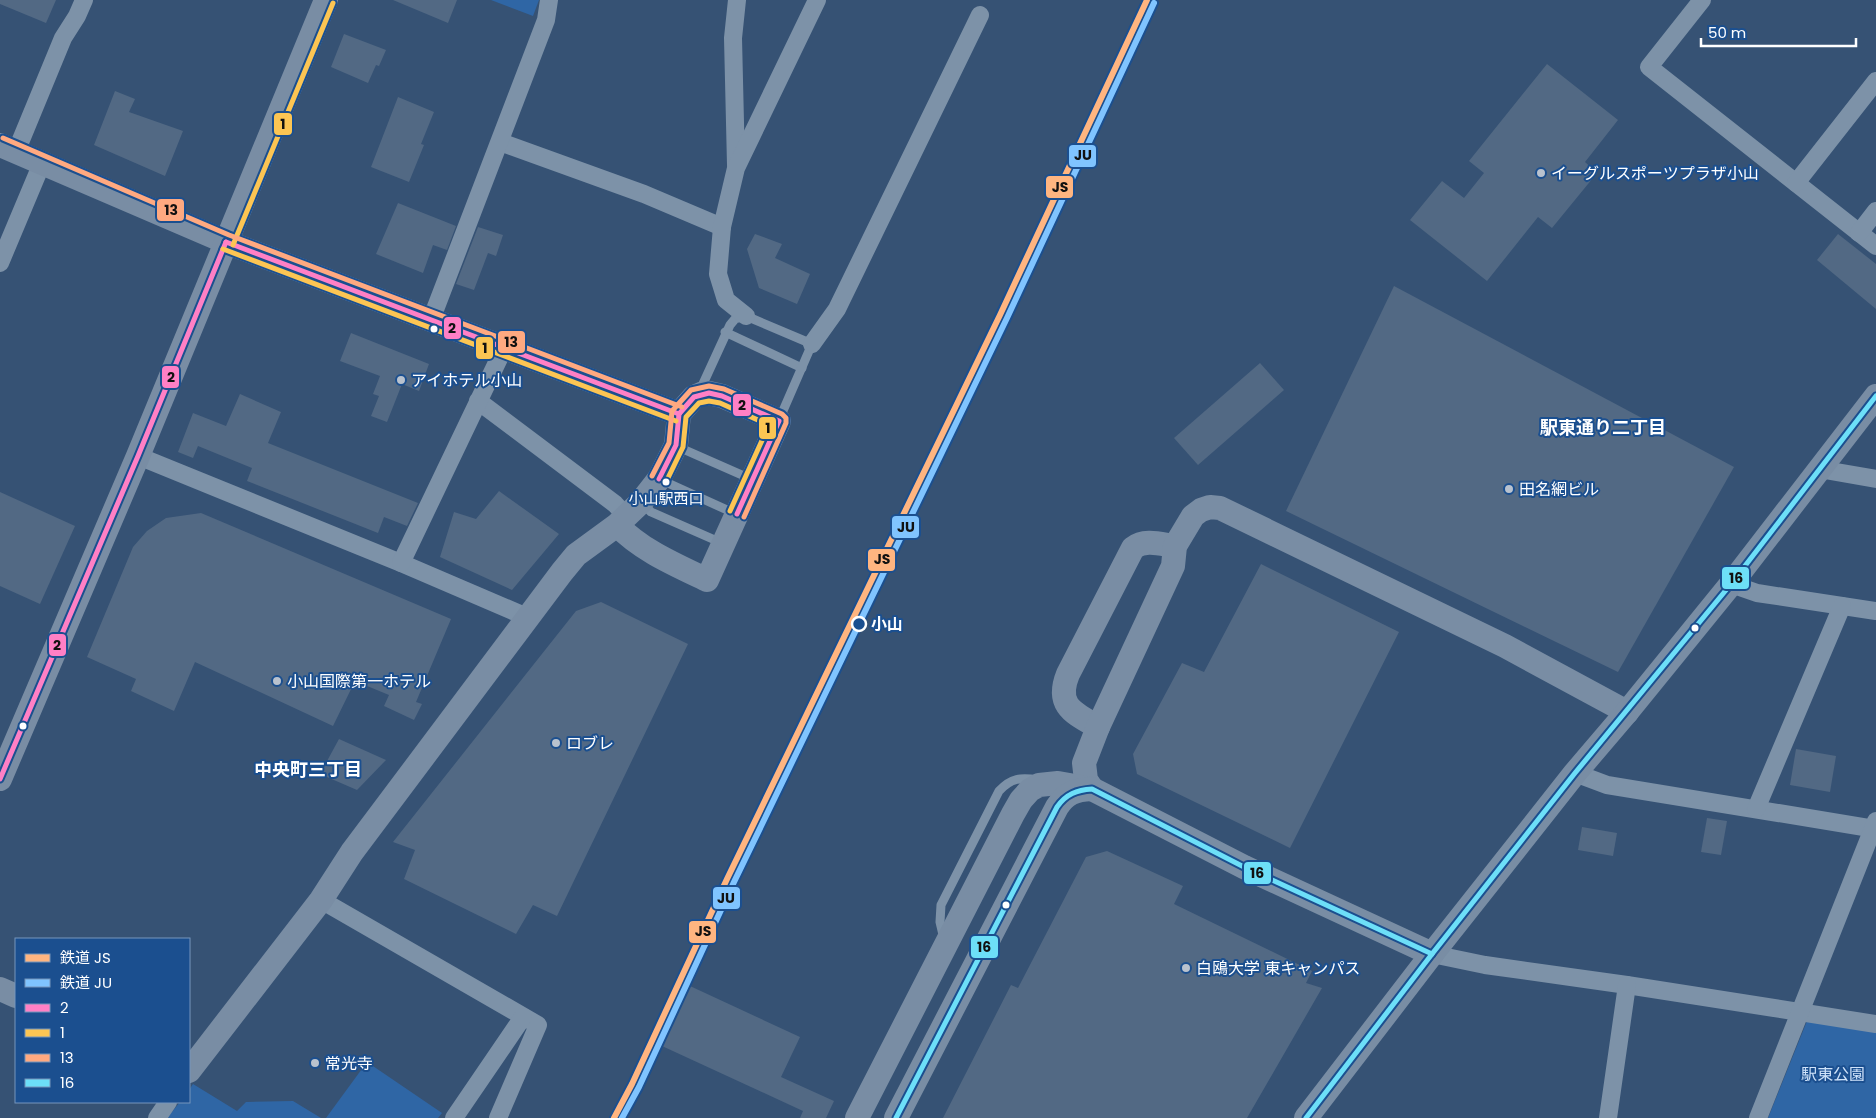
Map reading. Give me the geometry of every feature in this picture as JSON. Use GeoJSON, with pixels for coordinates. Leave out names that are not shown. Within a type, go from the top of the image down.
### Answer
{"type":"FeatureCollection","features":[{"type":"Feature","properties":{"kind":"street"},"geometry":{"type":"LineString","coordinates":[[84,0],[8,148],[226,242],[679,414]]}},
{"type":"Feature","properties":{"kind":"street"},"geometry":{"type":"LineString","coordinates":[[0,778],[138,456],[326,0]]}},
{"type":"Feature","properties":{"kind":"street"},"geometry":{"type":"LineString","coordinates":[[431,320],[546,20],[549,0]]}},
{"type":"Feature","properties":{"kind":"street"},"geometry":{"type":"LineString","coordinates":[[736,168],[733,38],[737,0]]}},
{"type":"Feature","properties":{"kind":"street"},"geometry":{"type":"LineString","coordinates":[[746,316],[726,300],[718,274],[722,227],[736,168],[817,0]]}},
{"type":"Feature","properties":{"kind":"street"},"geometry":{"type":"LineString","coordinates":[[1702,0],[1649,67],[1876,246]]}},
{"type":"Feature","properties":{"kind":"street"},"geometry":{"type":"LineString","coordinates":[[812,344],[837,310],[980,15]]}},
{"type":"Feature","properties":{"kind":"street"},"geometry":{"type":"LineString","coordinates":[[1796,183],[1876,81]]}},
{"type":"Feature","properties":{"kind":"street"},"geometry":{"type":"LineString","coordinates":[[500,142],[644,194],[722,227]]}},
{"type":"Feature","properties":{"kind":"street"},"geometry":{"type":"LineString","coordinates":[[0,263],[42,163]]}},
{"type":"Feature","properties":{"kind":"street"},"geometry":{"type":"LineString","coordinates":[[1859,233],[1876,212]]}},
{"type":"Feature","properties":{"kind":"street"},"geometry":{"type":"LineString","coordinates":[[401,563],[504,348]]}},
{"type":"Feature","properties":{"kind":"street"},"geometry":{"type":"LineString","coordinates":[[190,1070],[321,900],[352,852],[527,617],[576,555],[628,515],[659,479],[676,445],[679,414],[694,397],[709,393],[722,396],[778,421],[754,480],[708,580],[660,558],[629,538],[628,515],[478,401]]}},
{"type":"Feature","properties":{"kind":"street"},"geometry":{"type":"LineString","coordinates":[[1306,1118],[1432,954],[1575,773],[1628,712],[1731,584],[1876,396]]}},
{"type":"Feature","properties":{"kind":"street"},"geometry":{"type":"LineString","coordinates":[[138,456],[401,563],[527,617]]}},
{"type":"Feature","properties":{"kind":"street"},"geometry":{"type":"LineString","coordinates":[[1819,469],[1876,480]]}},
{"type":"Feature","properties":{"kind":"street"},"geometry":{"type":"LineString","coordinates":[[1092,789],[1086,780],[1084,763],[1098,727],[1174,566],[1174,546],[1193,516],[1201,510],[1210,507],[1220,508],[1505,646],[1628,712]]}},
{"type":"Feature","properties":{"kind":"street"},"geometry":{"type":"LineString","coordinates":[[1098,727],[1074,713],[1066,704],[1063,693],[1068,674],[1133,548],[1138,544],[1147,542],[1174,546]]}},
{"type":"Feature","properties":{"kind":"street"},"geometry":{"type":"LineString","coordinates":[[1731,584],[1757,593],[1876,610]]}},
{"type":"Feature","properties":{"kind":"street"},"geometry":{"type":"LineString","coordinates":[[1756,809],[1842,606]]}},
{"type":"Feature","properties":{"kind":"street"},"geometry":{"type":"LineString","coordinates":[[1575,773],[1607,785],[1875,826],[1758,1118]]}},
{"type":"Feature","properties":{"kind":"street"},"geometry":{"type":"LineString","coordinates":[[856,1118],[1021,800],[1030,790],[1039,785],[1058,783],[1092,789],[1244,867],[1432,954],[1485,966],[1627,985],[1876,1024]]}},
{"type":"Feature","properties":{"kind":"street"},"geometry":{"type":"LineString","coordinates":[[896,1118],[1057,807],[1063,798],[1071,792],[1092,789]]}},
{"type":"Feature","properties":{"kind":"street"},"geometry":{"type":"LineString","coordinates":[[321,900],[538,1025],[498,1118]]}},
{"type":"Feature","properties":{"kind":"street"},"geometry":{"type":"LineString","coordinates":[[1608,1118],[1627,985]]}},
{"type":"Feature","properties":{"kind":"street"},"geometry":{"type":"LineString","coordinates":[[0,989],[15,996]]}},
{"type":"Feature","properties":{"kind":"street"},"geometry":{"type":"LineString","coordinates":[[454,1118],[523,1017]]}},
{"type":"Feature","properties":{"kind":"street"},"geometry":{"type":"LineString","coordinates":[[157,1118],[167,1103]]}},
{"type":"Feature","properties":{"kind":"lane"},"geometry":{"type":"LineString","coordinates":[[679,414],[702,386],[725,332],[735,319],[746,316],[812,344],[778,421]]}},
{"type":"Feature","properties":{"kind":"lane"},"geometry":{"type":"LineString","coordinates":[[725,332],[802,368]]}},
{"type":"Feature","properties":{"kind":"lane"},"geometry":{"type":"LineString","coordinates":[[676,445],[754,480]]}},
{"type":"Feature","properties":{"kind":"lane"},"geometry":{"type":"LineString","coordinates":[[659,479],[738,514]]}},
{"type":"Feature","properties":{"kind":"lane"},"geometry":{"type":"LineString","coordinates":[[628,515],[651,512],[724,544]]}},
{"type":"Feature","properties":{"kind":"green space"},"geometry":{"type":"Polygon","coordinates":[[[491,0],[539,0],[533,16],[491,0]]]}},
{"type":"Feature","properties":{"kind":"green space","name":"駅東公園"},"geometry":{"type":"Polygon","coordinates":[[[1807,1021],[1876,1031],[1876,1118],[1768,1118],[1807,1021]]]}},
{"type":"Feature","properties":{"kind":"green space"},"geometry":{"type":"Polygon","coordinates":[[[367,1062],[442,1113],[438,1118],[326,1118],[367,1062]]]}},
{"type":"Feature","properties":{"kind":"green space"},"geometry":{"type":"Polygon","coordinates":[[[193,1084],[237,1111],[246,1102],[293,1101],[321,1118],[167,1118],[179,1103],[190,1103],[190,1088],[193,1084]]]}},
{"type":"Feature","properties":{"kind":"building"},"geometry":{"type":"Polygon","coordinates":[[[0,0],[56,0],[46,23],[0,4],[0,0]]]}},
{"type":"Feature","properties":{"kind":"building"},"geometry":{"type":"Polygon","coordinates":[[[393,0],[457,0],[448,23],[393,0]]]}},
{"type":"Feature","properties":{"kind":"building"},"geometry":{"type":"Polygon","coordinates":[[[344,34],[386,50],[379,66],[376,65],[368,83],[331,67],[344,34]]]}},
{"type":"Feature","properties":{"kind":"building","name":"イーグルスポーツプラザ小山"},"geometry":{"type":"Polygon","coordinates":[[[1547,64],[1618,120],[1585,162],[1597,173],[1552,228],[1538,217],[1487,281],[1410,220],[1442,181],[1464,198],[1484,173],[1469,161],[1547,64]]]}},
{"type":"Feature","properties":{"kind":"building"},"geometry":{"type":"Polygon","coordinates":[[[115,91],[135,99],[129,112],[183,131],[165,176],[94,145],[115,91]]]}},
{"type":"Feature","properties":{"kind":"building"},"geometry":{"type":"Polygon","coordinates":[[[398,97],[434,112],[421,144],[424,145],[409,182],[371,167],[398,97]]]}},
{"type":"Feature","properties":{"kind":"building"},"geometry":{"type":"Polygon","coordinates":[[[398,203],[456,226],[447,250],[433,245],[423,273],[376,254],[398,203]]]}},
{"type":"Feature","properties":{"kind":"building"},"geometry":{"type":"Polygon","coordinates":[[[478,227],[503,235],[496,256],[488,253],[474,290],[456,284],[478,227]]]}},
{"type":"Feature","properties":{"kind":"building"},"geometry":{"type":"Polygon","coordinates":[[[755,234],[782,244],[775,258],[810,274],[797,304],[759,288],[747,249],[755,234]]]}},
{"type":"Feature","properties":{"kind":"building"},"geometry":{"type":"Polygon","coordinates":[[[1838,234],[1876,264],[1876,309],[1817,260],[1838,234]]]}},
{"type":"Feature","properties":{"kind":"building","name":"田名網ビル"},"geometry":{"type":"Polygon","coordinates":[[[1394,286],[1734,467],[1618,672],[1286,511],[1394,286]]]}},
{"type":"Feature","properties":{"kind":"building","name":"アイホテル小山"},"geometry":{"type":"Polygon","coordinates":[[[351,333],[429,364],[419,391],[402,384],[387,422],[371,416],[379,396],[373,394],[380,376],[340,361],[351,333]]]}},
{"type":"Feature","properties":{"kind":"building"},"geometry":{"type":"Polygon","coordinates":[[[1260,363],[1284,390],[1198,465],[1174,438],[1260,363]]]}},
{"type":"Feature","properties":{"kind":"building"},"geometry":{"type":"Polygon","coordinates":[[[240,394],[281,412],[268,443],[418,503],[407,526],[384,517],[378,533],[247,481],[252,468],[198,446],[193,458],[178,452],[193,413],[226,426],[240,394]]]}},
{"type":"Feature","properties":{"kind":"building"},"geometry":{"type":"Polygon","coordinates":[[[499,491],[559,534],[512,590],[440,557],[454,512],[476,519],[499,491]]]}},
{"type":"Feature","properties":{"kind":"building"},"geometry":{"type":"Polygon","coordinates":[[[0,492],[75,526],[40,604],[0,586],[0,492]]]}},
{"type":"Feature","properties":{"kind":"building"},"geometry":{"type":"Polygon","coordinates":[[[201,513],[451,619],[416,702],[422,704],[414,720],[384,706],[389,695],[355,681],[333,726],[195,662],[174,711],[131,691],[136,679],[87,657],[133,547],[147,531],[166,518],[201,513]]]}},
{"type":"Feature","properties":{"kind":"building"},"geometry":{"type":"Polygon","coordinates":[[[1261,564],[1399,632],[1290,848],[1137,774],[1133,754],[1182,663],[1204,672],[1261,564]]]}},
{"type":"Feature","properties":{"kind":"building","name":"ロブレ"},"geometry":{"type":"Polygon","coordinates":[[[601,602],[688,644],[557,916],[533,905],[516,934],[404,879],[415,850],[393,842],[576,611],[601,602]]]}},
{"type":"Feature","properties":{"kind":"building"},"geometry":{"type":"Polygon","coordinates":[[[339,739],[386,760],[357,790],[320,774],[339,739]]]}},
{"type":"Feature","properties":{"kind":"building"},"geometry":{"type":"Polygon","coordinates":[[[1796,749],[1836,756],[1830,792],[1790,785],[1796,749]]]}},
{"type":"Feature","properties":{"kind":"building"},"geometry":{"type":"Polygon","coordinates":[[[1707,818],[1727,821],[1721,855],[1701,852],[1707,818]]]}},
{"type":"Feature","properties":{"kind":"building"},"geometry":{"type":"Polygon","coordinates":[[[1582,827],[1617,833],[1613,856],[1578,850],[1582,827]]]}},
{"type":"Feature","properties":{"kind":"building","name":"白鴎大学 東キャンパス"},"geometry":{"type":"Polygon","coordinates":[[[1107,851],[1183,886],[1174,904],[1312,971],[1306,983],[1322,988],[1247,1118],[943,1118],[1011,985],[1018,988],[1086,857],[1107,851]]]}},
{"type":"Feature","properties":{"kind":"building"},"geometry":{"type":"Polygon","coordinates":[[[690,986],[800,1037],[781,1077],[834,1101],[826,1118],[800,1118],[803,1111],[662,1046],[690,986]]]}},
{"type":"Feature","properties":{"kind":"rail line","name":"JS"},"geometry":{"type":"LineString","coordinates":[[614,1118],[632,1084],[727,879],[1000,315],[1147,0]]}},
{"type":"Feature","properties":{"kind":"rail line","name":"JU"},"geometry":{"type":"LineString","coordinates":[[622,1118],[639,1087],[734,882],[1007,318],[1154,3]]}},
{"type":"Feature","properties":{"kind":"transit line","name":"1"},"geometry":{"type":"LineString","coordinates":[[233,245],[333,3]]}},
{"type":"Feature","properties":{"kind":"transit line","name":"13"},"geometry":{"type":"LineString","coordinates":[[3,138],[229,235],[682,407]]}},
{"type":"Feature","properties":{"kind":"transit line","name":"2"},"geometry":{"type":"LineString","coordinates":[[226,242],[679,414]]}},
{"type":"Feature","properties":{"kind":"transit line","name":"2"},"geometry":{"type":"LineString","coordinates":[[0,779],[138,456],[226,242]]}},
{"type":"Feature","properties":{"kind":"transit line","name":"1"},"geometry":{"type":"LineString","coordinates":[[223,249],[676,421]]}},
{"type":"Feature","properties":{"kind":"transit line","name":"13"},"geometry":{"type":"LineString","coordinates":[[652,476],[669,443],[672,411],[691,390],[709,386],[724,389],[782,414],[786,418],[786,423],[744,517]]}},
{"type":"Feature","properties":{"kind":"transit line","name":"2"},"geometry":{"type":"LineString","coordinates":[[659,479],[676,445],[679,414],[694,397],[709,393],[722,396],[779,421],[737,514]]}},
{"type":"Feature","properties":{"kind":"transit line","name":"16"},"geometry":{"type":"LineString","coordinates":[[1306,1118],[1432,954],[1575,773],[1731,584],[1876,396]]}},
{"type":"Feature","properties":{"kind":"transit line","name":"1"},"geometry":{"type":"LineString","coordinates":[[666,482],[683,447],[686,417],[699,403],[709,401],[720,403],[769,425],[730,511]]}},
{"type":"Feature","properties":{"kind":"transit line","name":"16"},"geometry":{"type":"LineString","coordinates":[[896,1118],[1057,807],[1068,796],[1081,790],[1092,789],[1244,867],[1432,954]]}},
{"type":"Feature","properties":{"kind":"place","name":"イーグルスポーツプラザ小山"},"geometry":{"type":"Point","coordinates":[1541,173]}},
{"type":"Feature","properties":{"kind":"place","name":"アイホテル小山"},"geometry":{"type":"Point","coordinates":[401,380]}},
{"type":"Feature","properties":{"kind":"place","name":"小山駅西口"},"geometry":{"type":"Point","coordinates":[666,482]}},
{"type":"Feature","properties":{"kind":"place","name":"田名網ビル"},"geometry":{"type":"Point","coordinates":[1509,489]}},
{"type":"Feature","properties":{"kind":"place","name":"小山"},"geometry":{"type":"Point","coordinates":[859,624]}},
{"type":"Feature","properties":{"kind":"place","name":"小山国際第一ホテル"},"geometry":{"type":"Point","coordinates":[277,681]}},
{"type":"Feature","properties":{"kind":"place","name":"ロブレ"},"geometry":{"type":"Point","coordinates":[556,743]}},
{"type":"Feature","properties":{"kind":"place","name":"白鴎大学 東キャンパス"},"geometry":{"type":"Point","coordinates":[1186,968]}},
{"type":"Feature","properties":{"kind":"place","name":"常光寺"},"geometry":{"type":"Point","coordinates":[315,1063]}},
{"type":"Feature","properties":{"kind":"district","name":"駅東通り二丁目"},"geometry":{"type":"Point","coordinates":[1603,427]}},
{"type":"Feature","properties":{"kind":"district","name":"中央町三丁目"},"geometry":{"type":"Point","coordinates":[308,769]}}]}
